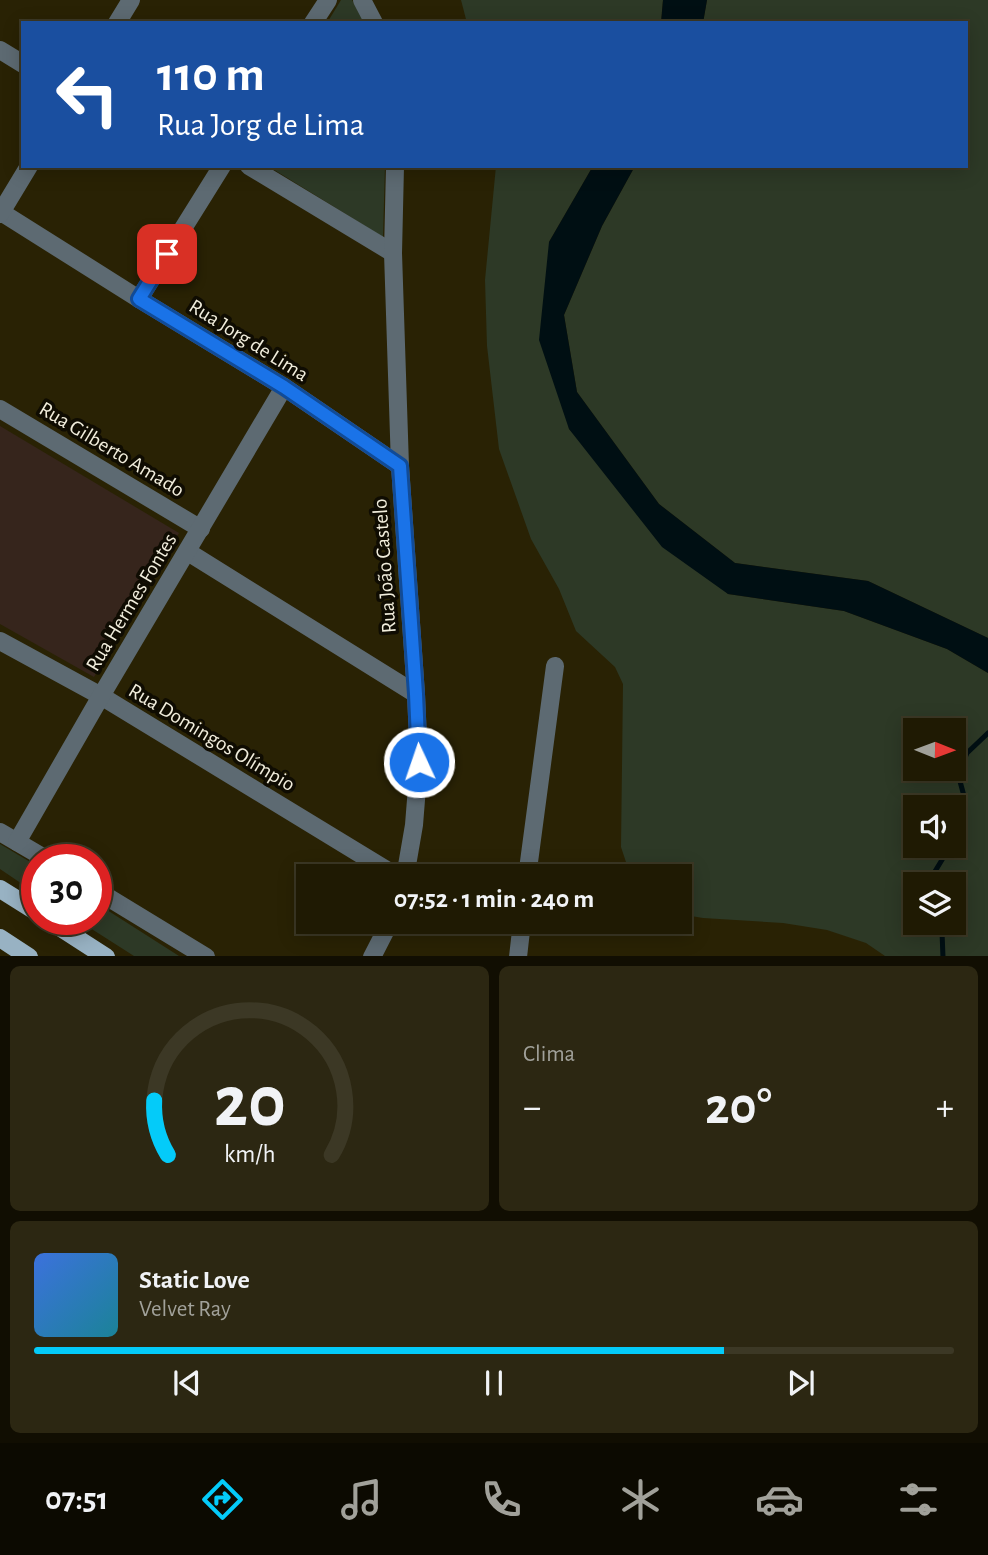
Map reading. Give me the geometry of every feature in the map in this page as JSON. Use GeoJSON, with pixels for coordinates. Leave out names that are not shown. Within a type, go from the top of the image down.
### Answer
{"type":"FeatureCollection","features":[{"type":"Feature","properties":{"kind":"main road"},"geometry":{"type":"LineString","coordinates":[[0,888],[21,902]]}},
{"type":"Feature","properties":{"kind":"main road"},"geometry":{"type":"LineString","coordinates":[[72,935],[104,956]]}},
{"type":"Feature","properties":{"kind":"main road"},"geometry":{"type":"LineString","coordinates":[[0,938],[27,956]]}},
{"type":"Feature","properties":{"kind":"street"},"geometry":{"type":"LineString","coordinates":[[118,21],[131,0]]}},
{"type":"Feature","properties":{"kind":"street"},"geometry":{"type":"LineString","coordinates":[[314,21],[328,0]]}},
{"type":"Feature","properties":{"kind":"street"},"geometry":{"type":"LineString","coordinates":[[362,0],[373,21]]}},
{"type":"Feature","properties":{"kind":"street"},"geometry":{"type":"LineString","coordinates":[[0,50],[21,63]]}},
{"type":"Feature","properties":{"kind":"street"},"geometry":{"type":"LineString","coordinates":[[1,213],[28,168]]}},
{"type":"Feature","properties":{"kind":"street"},"geometry":{"type":"LineString","coordinates":[[139,299],[221,168]]}},
{"type":"Feature","properties":{"kind":"street"},"geometry":{"type":"LineString","coordinates":[[252,168],[393,253]]}},
{"type":"Feature","properties":{"kind":"street","name":"Rua João Castelo"},"geometry":{"type":"LineString","coordinates":[[395,168],[393,253],[400,466],[419,762],[414,825],[407,864]]}},
{"type":"Feature","properties":{"kind":"street","name":"Rua Jorg de Lima"},"geometry":{"type":"LineString","coordinates":[[1,213],[284,387],[400,466]]}},
{"type":"Feature","properties":{"kind":"street","name":"Rua Hermes Fontes"},"geometry":{"type":"LineString","coordinates":[[17,842],[284,387]]}},
{"type":"Feature","properties":{"kind":"street","name":"Rua Gilberto Amado"},"geometry":{"type":"LineString","coordinates":[[0,409],[201,529]]}},
{"type":"Feature","properties":{"kind":"street"},"geometry":{"type":"LineString","coordinates":[[188,552],[416,694]]}},
{"type":"Feature","properties":{"kind":"street","name":"Rua Domingos Olímpio"},"geometry":{"type":"LineString","coordinates":[[0,641],[101,696],[377,864]]}},
{"type":"Feature","properties":{"kind":"street"},"geometry":{"type":"LineString","coordinates":[[529,864],[555,666]]}},
{"type":"Feature","properties":{"kind":"street"},"geometry":{"type":"LineString","coordinates":[[0,832],[21,844]]}},
{"type":"Feature","properties":{"kind":"street"},"geometry":{"type":"LineString","coordinates":[[112,900],[204,956]]}},
{"type":"Feature","properties":{"kind":"street"},"geometry":{"type":"LineString","coordinates":[[373,956],[384,934]]}},
{"type":"Feature","properties":{"kind":"street"},"geometry":{"type":"LineString","coordinates":[[518,956],[521,934]]}},
{"type":"Feature","properties":{"kind":"shaded area"},"geometry":{"type":"Polygon","coordinates":[[[663,0],[707,0],[703,21],[661,21],[663,0]]]}},
{"type":"Feature","properties":{"kind":"shaded area"},"geometry":{"type":"Polygon","coordinates":[[[592,168],[634,168],[602,226],[564,315],[577,392],[659,504],[735,563],[868,581],[988,638],[988,673],[947,649],[844,611],[728,594],[662,547],[569,429],[539,340],[549,242],[592,168]]]}},
{"type":"Feature","properties":{"kind":"shaded area"},"geometry":{"type":"Polygon","coordinates":[[[0,426],[179,533],[94,677],[0,624],[0,426]]]}},
{"type":"Feature","properties":{"kind":"green space"},"geometry":{"type":"Polygon","coordinates":[[[341,0],[352,0],[364,21],[328,21],[341,0]]]}},
{"type":"Feature","properties":{"kind":"green space"},"geometry":{"type":"Polygon","coordinates":[[[461,0],[663,0],[661,21],[466,21],[461,0]]]}},
{"type":"Feature","properties":{"kind":"green space"},"geometry":{"type":"Polygon","coordinates":[[[707,0],[988,0],[988,638],[868,581],[735,563],[659,504],[577,392],[564,315],[602,226],[634,168],[968,168],[968,21],[703,21],[707,0]]]}},
{"type":"Feature","properties":{"kind":"green space"},"geometry":{"type":"Polygon","coordinates":[[[271,168],[385,168],[383,237],[271,168]]]}},
{"type":"Feature","properties":{"kind":"green space"},"geometry":{"type":"Polygon","coordinates":[[[496,168],[592,168],[549,242],[569,429],[728,594],[844,611],[947,649],[988,673],[988,956],[885,956],[866,943],[827,930],[783,923],[692,916],[692,864],[627,864],[621,847],[623,684],[615,667],[576,631],[559,589],[531,539],[499,449],[487,346],[485,280],[496,168]]]}},
{"type":"Feature","properties":{"kind":"green space"},"geometry":{"type":"Polygon","coordinates":[[[0,844],[21,856],[21,883],[0,869],[0,844]]]}},
{"type":"Feature","properties":{"kind":"green space"},"geometry":{"type":"Polygon","coordinates":[[[112,913],[179,956],[134,956],[101,935],[112,935],[112,913]]]}},
{"type":"Feature","properties":{"kind":"waterway"},"geometry":{"type":"LineString","coordinates":[[964,795],[958,774],[967,753],[988,733]]}},
{"type":"Feature","properties":{"kind":"waterway"},"geometry":{"type":"LineString","coordinates":[[935,872],[943,858]]}},
{"type":"Feature","properties":{"kind":"waterway"},"geometry":{"type":"LineString","coordinates":[[942,935],[943,956]]}},
{"type":"Feature","properties":{"kind":"route"},"geometry":{"type":"LineString","coordinates":[[167,254],[139,299],[284,387],[400,466],[419,762]]}}]}
